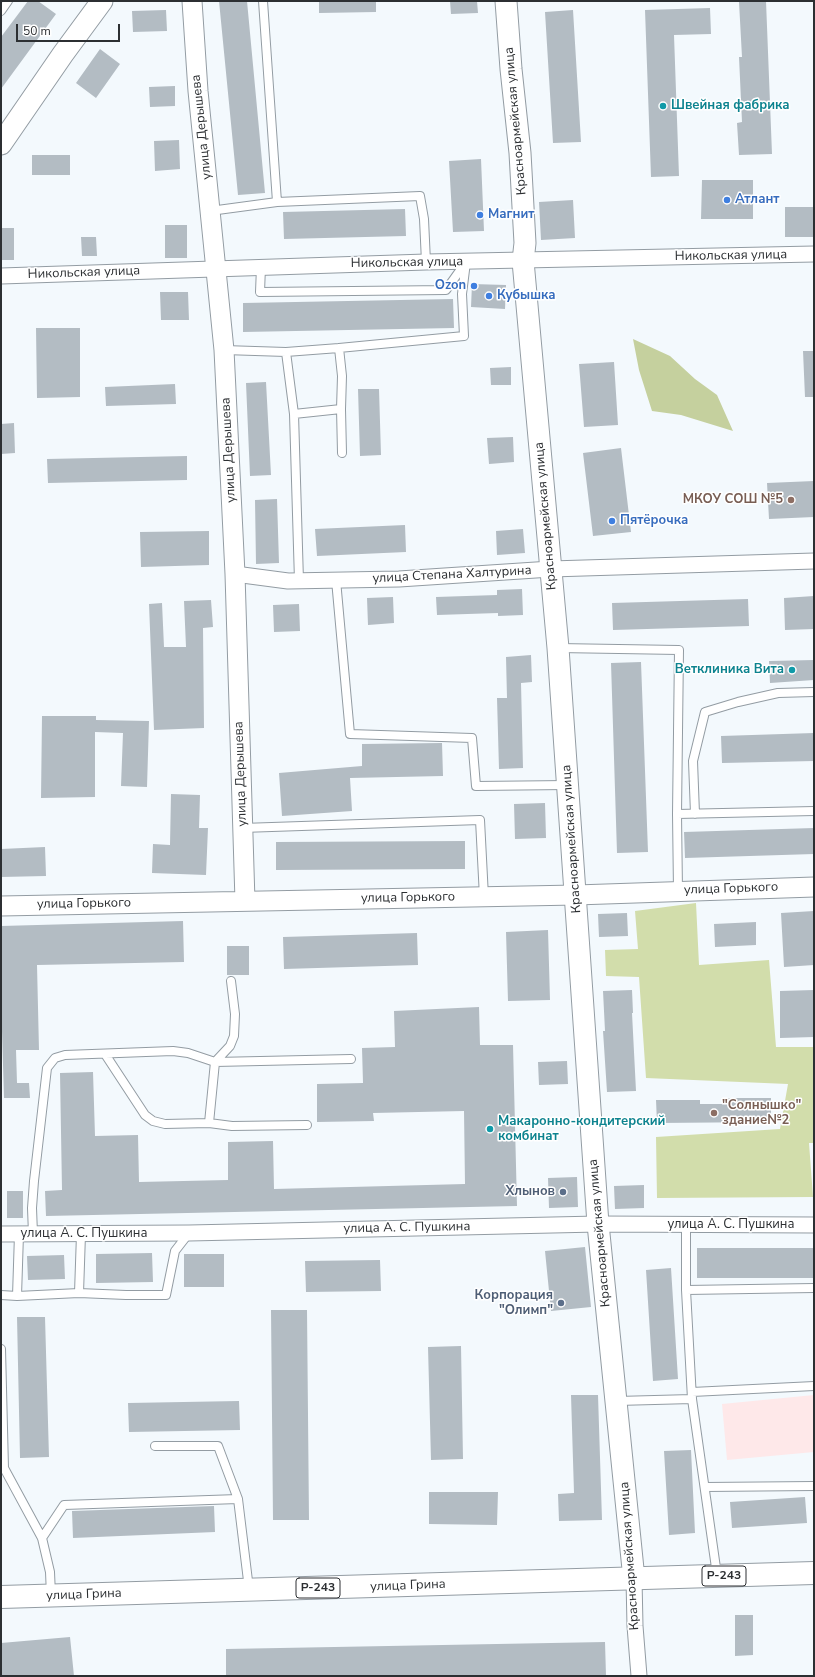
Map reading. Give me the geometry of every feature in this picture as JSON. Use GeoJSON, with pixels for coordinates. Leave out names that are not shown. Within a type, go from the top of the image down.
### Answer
{"type":"FeatureCollection","features":[{"type":"Feature","properties":{"kind":"highway","name":"улица Грина"},"geometry":{"type":"LineString","coordinates":[[1,1597],[814,1573]]}},
{"type":"Feature","properties":{"kind":"main road"},"geometry":{"type":"LineString","coordinates":[[1,144],[63,54],[102,1]]}},
{"type":"Feature","properties":{"kind":"main road","name":"Красноармейская улица"},"geometry":{"type":"LineString","coordinates":[[506,1],[520,160],[525,243],[523,261],[558,648],[598,1224],[634,1579]]}},
{"type":"Feature","properties":{"kind":"street","name":"улица Дерышева"},"geometry":{"type":"LineString","coordinates":[[192,1],[198,91],[224,350],[235,574],[245,901]]}},
{"type":"Feature","properties":{"kind":"street","name":"Никольская улица"},"geometry":{"type":"LineString","coordinates":[[1,276],[426,262],[814,254]]}},
{"type":"Feature","properties":{"kind":"street","name":"улица Степана Халтурина"},"geometry":{"type":"LineString","coordinates":[[235,574],[275,580],[300,581],[399,579],[551,569],[814,561]]}},
{"type":"Feature","properties":{"kind":"street","name":"улица Горького"},"geometry":{"type":"LineString","coordinates":[[1,906],[576,895],[814,886]]}},
{"type":"Feature","properties":{"kind":"street","name":"улица А. С. Пушкина"},"geometry":{"type":"LineString","coordinates":[[1,1234],[189,1233],[598,1224],[686,1226],[814,1225]]}},
{"type":"Feature","properties":{"kind":"street","name":"Красноармейская улица"},"geometry":{"type":"LineString","coordinates":[[634,1579],[635,1626],[639,1676]]}},
{"type":"Feature","properties":{"kind":"lane"},"geometry":{"type":"LineString","coordinates":[[1,11],[8,1]]}},
{"type":"Feature","properties":{"kind":"lane"},"geometry":{"type":"LineString","coordinates":[[262,1],[277,202]]}},
{"type":"Feature","properties":{"kind":"lane"},"geometry":{"type":"LineString","coordinates":[[210,211],[277,202],[420,196],[424,219],[426,262]]}},
{"type":"Feature","properties":{"kind":"lane"},"geometry":{"type":"LineString","coordinates":[[261,267],[260,292],[446,290],[466,262]]}},
{"type":"Feature","properties":{"kind":"lane"},"geometry":{"type":"LineString","coordinates":[[224,350],[286,352],[464,336],[462,294],[466,262]]}},
{"type":"Feature","properties":{"kind":"lane"},"geometry":{"type":"LineString","coordinates":[[339,348],[342,376],[342,453]]}},
{"type":"Feature","properties":{"kind":"lane"},"geometry":{"type":"LineString","coordinates":[[286,352],[294,414],[300,581]]}},
{"type":"Feature","properties":{"kind":"lane"},"geometry":{"type":"LineString","coordinates":[[294,414],[341,409]]}},
{"type":"Feature","properties":{"kind":"lane"},"geometry":{"type":"LineString","coordinates":[[336,580],[350,734],[472,738],[476,786],[568,785]]}},
{"type":"Feature","properties":{"kind":"lane"},"geometry":{"type":"LineString","coordinates":[[558,648],[679,650],[677,814],[678,891]]}},
{"type":"Feature","properties":{"kind":"lane"},"geometry":{"type":"LineString","coordinates":[[695,814],[693,761],[704,712],[738,702],[778,693],[814,692]]}},
{"type":"Feature","properties":{"kind":"lane"},"geometry":{"type":"LineString","coordinates":[[677,814],[814,810]]}},
{"type":"Feature","properties":{"kind":"lane"},"geometry":{"type":"LineString","coordinates":[[242,828],[480,820],[484,896]]}},
{"type":"Feature","properties":{"kind":"lane"},"geometry":{"type":"LineString","coordinates":[[209,1123],[215,1062],[230,1046],[234,1036],[235,1014],[230,981]]}},
{"type":"Feature","properties":{"kind":"lane"},"geometry":{"type":"LineString","coordinates":[[17,1296],[26,1234],[32,1208],[47,1068],[55,1058],[65,1055],[173,1052],[188,1053],[215,1062],[351,1059]]}},
{"type":"Feature","properties":{"kind":"lane"},"geometry":{"type":"LineString","coordinates":[[105,1054],[145,1115],[153,1121],[165,1124],[209,1123],[232,1126],[308,1125]]}},
{"type":"Feature","properties":{"kind":"lane"},"geometry":{"type":"LineString","coordinates":[[686,1226],[686,1290],[692,1396],[717,1576]]}},
{"type":"Feature","properties":{"kind":"lane"},"geometry":{"type":"LineString","coordinates":[[1,1295],[17,1296],[79,1293],[166,1295],[175,1251],[189,1233]]}},
{"type":"Feature","properties":{"kind":"lane"},"geometry":{"type":"LineString","coordinates":[[79,1293],[81,1234]]}},
{"type":"Feature","properties":{"kind":"lane"},"geometry":{"type":"LineString","coordinates":[[686,1290],[814,1288]]}},
{"type":"Feature","properties":{"kind":"lane"},"geometry":{"type":"LineString","coordinates":[[1,1349],[2,1468],[42,1538],[50,1572],[51,1596]]}},
{"type":"Feature","properties":{"kind":"lane"},"geometry":{"type":"LineString","coordinates":[[616,1401],[814,1386]]}},
{"type":"Feature","properties":{"kind":"lane"},"geometry":{"type":"LineString","coordinates":[[155,1446],[218,1446],[238,1499],[249,1590]]}},
{"type":"Feature","properties":{"kind":"lane"},"geometry":{"type":"LineString","coordinates":[[705,1487],[814,1486]]}},
{"type":"Feature","properties":{"kind":"lane"},"geometry":{"type":"LineString","coordinates":[[42,1538],[64,1504],[238,1499]]}},
{"type":"Feature","properties":{"kind":"shaded area"},"geometry":{"type":"Polygon","coordinates":[[[814,1395],[814,1452],[727,1460],[722,1404],[814,1395]]]}},
{"type":"Feature","properties":{"kind":"green space"},"geometry":{"type":"Polygon","coordinates":[[[633,339],[670,356],[695,379],[717,395],[733,431],[681,415],[652,411],[639,370],[633,339]]]}},
{"type":"Feature","properties":{"kind":"green space"},"geometry":{"type":"Polygon","coordinates":[[[696,903],[699,965],[769,960],[776,1047],[814,1047],[814,1143],[809,1143],[813,1197],[657,1198],[656,1137],[780,1129],[788,1084],[646,1078],[639,977],[606,976],[605,950],[638,949],[635,911],[696,903]]]}},
{"type":"Feature","properties":{"kind":"building"},"geometry":{"type":"Polygon","coordinates":[[[28,1],[38,1],[56,14],[1,89],[1,37],[28,1]]]}},
{"type":"Feature","properties":{"kind":"building"},"geometry":{"type":"Polygon","coordinates":[[[219,1],[247,1],[265,193],[238,195],[219,1]]]}},
{"type":"Feature","properties":{"kind":"building"},"geometry":{"type":"Polygon","coordinates":[[[319,1],[376,1],[376,12],[319,13],[319,1]]]}},
{"type":"Feature","properties":{"kind":"building"},"geometry":{"type":"Polygon","coordinates":[[[450,1],[477,1],[478,13],[451,14],[450,1]]]}},
{"type":"Feature","properties":{"kind":"building"},"geometry":{"type":"Polygon","coordinates":[[[766,1],[772,154],[739,155],[737,123],[742,122],[739,57],[742,57],[739,2],[766,1]]]}},
{"type":"Feature","properties":{"kind":"building","name":"Швейная фабрика"},"geometry":{"type":"Polygon","coordinates":[[[710,8],[711,34],[674,35],[679,176],[651,177],[645,10],[710,8]]]}},
{"type":"Feature","properties":{"kind":"building"},"geometry":{"type":"Polygon","coordinates":[[[166,10],[167,31],[133,32],[132,11],[166,10]]]}},
{"type":"Feature","properties":{"kind":"building"},"geometry":{"type":"Polygon","coordinates":[[[573,10],[581,142],[553,143],[545,12],[573,10]]]}},
{"type":"Feature","properties":{"kind":"building"},"geometry":{"type":"Polygon","coordinates":[[[100,49],[120,64],[96,98],[76,83],[100,49]]]}},
{"type":"Feature","properties":{"kind":"building"},"geometry":{"type":"Polygon","coordinates":[[[175,86],[175,106],[150,107],[149,87],[175,86]]]}},
{"type":"Feature","properties":{"kind":"building"},"geometry":{"type":"Polygon","coordinates":[[[179,140],[180,169],[155,171],[154,141],[179,140]]]}},
{"type":"Feature","properties":{"kind":"building"},"geometry":{"type":"Polygon","coordinates":[[[32,155],[70,155],[70,175],[32,175],[32,155]]]}},
{"type":"Feature","properties":{"kind":"building"},"geometry":{"type":"Polygon","coordinates":[[[481,159],[484,231],[453,232],[449,161],[481,159]]]}},
{"type":"Feature","properties":{"kind":"building","name":"Атлант"},"geometry":{"type":"Polygon","coordinates":[[[702,180],[753,180],[753,219],[701,219],[702,180]]]}},
{"type":"Feature","properties":{"kind":"building"},"geometry":{"type":"Polygon","coordinates":[[[573,200],[575,238],[541,240],[539,202],[573,200]]]}},
{"type":"Feature","properties":{"kind":"building"},"geometry":{"type":"Polygon","coordinates":[[[785,207],[814,207],[814,237],[785,237],[785,207]]]}},
{"type":"Feature","properties":{"kind":"building"},"geometry":{"type":"Polygon","coordinates":[[[405,209],[406,236],[284,239],[283,212],[405,209]]]}},
{"type":"Feature","properties":{"kind":"building"},"geometry":{"type":"Polygon","coordinates":[[[165,225],[187,225],[187,258],[165,258],[165,225]]]}},
{"type":"Feature","properties":{"kind":"building"},"geometry":{"type":"Polygon","coordinates":[[[1,228],[14,228],[14,260],[1,260],[1,228]]]}},
{"type":"Feature","properties":{"kind":"building"},"geometry":{"type":"Polygon","coordinates":[[[81,237],[96,237],[97,256],[82,256],[81,237]]]}},
{"type":"Feature","properties":{"kind":"building","name":"Кубышка"},"geometry":{"type":"Polygon","coordinates":[[[472,284],[506,285],[505,309],[471,307],[472,284]]]}},
{"type":"Feature","properties":{"kind":"building"},"geometry":{"type":"Polygon","coordinates":[[[160,292],[188,292],[189,320],[161,320],[160,292]]]}},
{"type":"Feature","properties":{"kind":"building"},"geometry":{"type":"Polygon","coordinates":[[[453,299],[454,328],[243,332],[243,303],[453,299]]]}},
{"type":"Feature","properties":{"kind":"building"},"geometry":{"type":"Polygon","coordinates":[[[36,328],[80,328],[80,397],[37,398],[36,328]]]}},
{"type":"Feature","properties":{"kind":"building"},"geometry":{"type":"Polygon","coordinates":[[[803,351],[814,351],[814,397],[805,397],[803,351]]]}},
{"type":"Feature","properties":{"kind":"building"},"geometry":{"type":"Polygon","coordinates":[[[614,362],[618,425],[584,427],[579,364],[614,362]]]}},
{"type":"Feature","properties":{"kind":"building"},"geometry":{"type":"Polygon","coordinates":[[[511,367],[511,385],[491,385],[490,368],[511,367]]]}},
{"type":"Feature","properties":{"kind":"building"},"geometry":{"type":"Polygon","coordinates":[[[266,382],[271,475],[250,476],[246,383],[266,382]]]}},
{"type":"Feature","properties":{"kind":"building"},"geometry":{"type":"Polygon","coordinates":[[[175,384],[176,404],[106,406],[105,387],[175,384]]]}},
{"type":"Feature","properties":{"kind":"building"},"geometry":{"type":"Polygon","coordinates":[[[358,389],[379,389],[381,455],[360,456],[358,389]]]}},
{"type":"Feature","properties":{"kind":"building"},"geometry":{"type":"Polygon","coordinates":[[[14,423],[15,453],[1,454],[1,424],[14,423]]]}},
{"type":"Feature","properties":{"kind":"building"},"geometry":{"type":"Polygon","coordinates":[[[513,437],[514,462],[489,464],[487,438],[513,437]]]}},
{"type":"Feature","properties":{"kind":"building"},"geometry":{"type":"Polygon","coordinates":[[[621,448],[631,532],[593,536],[583,453],[621,448]]]}},
{"type":"Feature","properties":{"kind":"building"},"geometry":{"type":"Polygon","coordinates":[[[187,456],[187,480],[48,483],[47,459],[187,456]]]}},
{"type":"Feature","properties":{"kind":"building","name":"МКОУ СОШ №5"},"geometry":{"type":"Polygon","coordinates":[[[814,481],[814,517],[769,519],[767,483],[814,481]]]}},
{"type":"Feature","properties":{"kind":"building"},"geometry":{"type":"Polygon","coordinates":[[[277,499],[279,563],[256,564],[255,500],[277,499]]]}},
{"type":"Feature","properties":{"kind":"building"},"geometry":{"type":"Polygon","coordinates":[[[405,525],[406,552],[317,556],[315,529],[405,525]]]}},
{"type":"Feature","properties":{"kind":"building"},"geometry":{"type":"Polygon","coordinates":[[[523,529],[525,553],[497,555],[496,531],[523,529]]]}},
{"type":"Feature","properties":{"kind":"building"},"geometry":{"type":"Polygon","coordinates":[[[209,531],[209,565],[141,567],[140,532],[209,531]]]}},
{"type":"Feature","properties":{"kind":"building"},"geometry":{"type":"Polygon","coordinates":[[[522,589],[523,615],[498,616],[498,613],[437,615],[436,597],[497,595],[497,590],[522,589]]]}},
{"type":"Feature","properties":{"kind":"building"},"geometry":{"type":"Polygon","coordinates":[[[814,596],[814,629],[785,630],[784,598],[814,596]]]}},
{"type":"Feature","properties":{"kind":"building"},"geometry":{"type":"Polygon","coordinates":[[[393,597],[394,623],[368,625],[367,598],[393,597]]]}},
{"type":"Feature","properties":{"kind":"building"},"geometry":{"type":"Polygon","coordinates":[[[748,599],[749,626],[613,630],[612,603],[748,599]]]}},
{"type":"Feature","properties":{"kind":"building"},"geometry":{"type":"Polygon","coordinates":[[[211,600],[213,627],[203,628],[204,728],[154,730],[149,604],[162,603],[164,647],[186,647],[184,601],[211,600]]]}},
{"type":"Feature","properties":{"kind":"building"},"geometry":{"type":"Polygon","coordinates":[[[299,604],[300,631],[274,632],[273,605],[299,604]]]}},
{"type":"Feature","properties":{"kind":"building"},"geometry":{"type":"Polygon","coordinates":[[[531,655],[532,682],[521,683],[523,768],[499,769],[497,698],[507,698],[506,657],[531,655]]]}},
{"type":"Feature","properties":{"kind":"building","name":"Ветклиника Вита"},"geometry":{"type":"Polygon","coordinates":[[[814,660],[814,680],[770,683],[769,661],[814,660]]]}},
{"type":"Feature","properties":{"kind":"building"},"geometry":{"type":"Polygon","coordinates":[[[641,662],[648,852],[617,853],[611,663],[641,662]]]}},
{"type":"Feature","properties":{"kind":"building"},"geometry":{"type":"Polygon","coordinates":[[[42,716],[96,716],[96,720],[149,721],[147,787],[121,786],[123,733],[95,732],[95,797],[41,798],[42,716]]]}},
{"type":"Feature","properties":{"kind":"building"},"geometry":{"type":"Polygon","coordinates":[[[814,733],[814,761],[722,763],[721,736],[814,733]]]}},
{"type":"Feature","properties":{"kind":"building"},"geometry":{"type":"Polygon","coordinates":[[[442,743],[443,776],[350,778],[352,811],[282,816],[279,773],[362,766],[362,744],[442,743]]]}},
{"type":"Feature","properties":{"kind":"building"},"geometry":{"type":"Polygon","coordinates":[[[171,794],[200,795],[199,828],[208,828],[206,875],[152,873],[153,844],[170,845],[171,794]]]}},
{"type":"Feature","properties":{"kind":"building"},"geometry":{"type":"Polygon","coordinates":[[[545,803],[546,838],[515,839],[514,804],[545,803]]]}},
{"type":"Feature","properties":{"kind":"building"},"geometry":{"type":"Polygon","coordinates":[[[814,828],[814,854],[685,858],[684,832],[814,828]]]}},
{"type":"Feature","properties":{"kind":"building"},"geometry":{"type":"Polygon","coordinates":[[[465,841],[465,869],[276,870],[276,842],[465,841]]]}},
{"type":"Feature","properties":{"kind":"building"},"geometry":{"type":"Polygon","coordinates":[[[45,847],[46,876],[1,877],[1,849],[45,847]]]}},
{"type":"Feature","properties":{"kind":"building"},"geometry":{"type":"Polygon","coordinates":[[[814,911],[814,965],[784,967],[781,913],[814,911]]]}},
{"type":"Feature","properties":{"kind":"building"},"geometry":{"type":"Polygon","coordinates":[[[627,913],[628,936],[599,937],[598,914],[627,913]]]}},
{"type":"Feature","properties":{"kind":"building"},"geometry":{"type":"Polygon","coordinates":[[[183,921],[184,962],[37,965],[39,1050],[16,1050],[17,1083],[29,1083],[30,1098],[4,1098],[1,998],[1,926],[183,921]]]}},
{"type":"Feature","properties":{"kind":"building"},"geometry":{"type":"Polygon","coordinates":[[[756,922],[756,945],[715,947],[714,924],[756,922]]]}},
{"type":"Feature","properties":{"kind":"building"},"geometry":{"type":"Polygon","coordinates":[[[548,930],[550,1000],[508,1001],[506,932],[548,930]]]}},
{"type":"Feature","properties":{"kind":"building"},"geometry":{"type":"Polygon","coordinates":[[[417,933],[418,965],[284,969],[283,937],[417,933]]]}},
{"type":"Feature","properties":{"kind":"building"},"geometry":{"type":"Polygon","coordinates":[[[227,946],[249,946],[249,975],[227,975],[227,946]]]}},
{"type":"Feature","properties":{"kind":"building"},"geometry":{"type":"Polygon","coordinates":[[[632,990],[636,1091],[607,1092],[603,1031],[605,1031],[603,991],[632,990]]]}},
{"type":"Feature","properties":{"kind":"building"},"geometry":{"type":"Polygon","coordinates":[[[814,990],[814,1037],[780,1038],[780,991],[814,990]]]}},
{"type":"Feature","properties":{"kind":"building","name":"Макаронно-кондитерский комбинат"},"geometry":{"type":"Polygon","coordinates":[[[479,1007],[480,1045],[513,1045],[517,1206],[46,1216],[45,1191],[62,1190],[60,1073],[93,1072],[95,1136],[138,1135],[139,1182],[228,1180],[228,1142],[273,1141],[274,1189],[465,1184],[464,1111],[373,1113],[374,1121],[317,1122],[317,1084],[363,1083],[362,1048],[395,1047],[394,1011],[479,1007]]]}},
{"type":"Feature","properties":{"kind":"building"},"geometry":{"type":"Polygon","coordinates":[[[567,1061],[568,1084],[539,1085],[538,1062],[567,1061]]]}},
{"type":"Feature","properties":{"kind":"building","name":"\"Солнышко\" здание№2"},"geometry":{"type":"Polygon","coordinates":[[[722,1098],[771,1098],[771,1122],[657,1123],[656,1100],[700,1100],[700,1104],[722,1104],[722,1098]]]}},
{"type":"Feature","properties":{"kind":"building","name":"Хлынов"},"geometry":{"type":"Polygon","coordinates":[[[577,1177],[578,1207],[549,1208],[548,1178],[577,1177]]]}},
{"type":"Feature","properties":{"kind":"building"},"geometry":{"type":"Polygon","coordinates":[[[644,1185],[644,1208],[615,1209],[614,1186],[644,1185]]]}},
{"type":"Feature","properties":{"kind":"building"},"geometry":{"type":"Polygon","coordinates":[[[7,1191],[23,1191],[23,1218],[7,1218],[7,1191]]]}},
{"type":"Feature","properties":{"kind":"building"},"geometry":{"type":"Polygon","coordinates":[[[585,1247],[591,1307],[551,1311],[545,1251],[585,1247]]]}},
{"type":"Feature","properties":{"kind":"building"},"geometry":{"type":"Polygon","coordinates":[[[697,1248],[814,1248],[814,1278],[697,1278],[697,1248]]]}},
{"type":"Feature","properties":{"kind":"building"},"geometry":{"type":"Polygon","coordinates":[[[152,1253],[153,1282],[96,1283],[96,1254],[152,1253]]]}},
{"type":"Feature","properties":{"kind":"building"},"geometry":{"type":"Polygon","coordinates":[[[184,1254],[224,1254],[224,1287],[184,1287],[184,1254]]]}},
{"type":"Feature","properties":{"kind":"building"},"geometry":{"type":"Polygon","coordinates":[[[64,1255],[65,1279],[28,1280],[27,1256],[64,1255]]]}},
{"type":"Feature","properties":{"kind":"building"},"geometry":{"type":"Polygon","coordinates":[[[380,1260],[381,1291],[306,1292],[305,1261],[380,1260]]]}},
{"type":"Feature","properties":{"kind":"building"},"geometry":{"type":"Polygon","coordinates":[[[671,1268],[678,1379],[653,1381],[646,1270],[671,1268]]]}},
{"type":"Feature","properties":{"kind":"building"},"geometry":{"type":"Polygon","coordinates":[[[271,1310],[307,1310],[309,1520],[273,1520],[271,1310]]]}},
{"type":"Feature","properties":{"kind":"building"},"geometry":{"type":"Polygon","coordinates":[[[17,1317],[45,1317],[49,1457],[20,1458],[17,1317]]]}},
{"type":"Feature","properties":{"kind":"building"},"geometry":{"type":"Polygon","coordinates":[[[461,1346],[463,1459],[431,1460],[428,1347],[461,1346]]]}},
{"type":"Feature","properties":{"kind":"building"},"geometry":{"type":"Polygon","coordinates":[[[571,1395],[598,1395],[602,1520],[559,1521],[558,1494],[574,1493],[571,1395]]]}},
{"type":"Feature","properties":{"kind":"building"},"geometry":{"type":"Polygon","coordinates":[[[239,1401],[240,1430],[129,1432],[128,1403],[239,1401]]]}},
{"type":"Feature","properties":{"kind":"building"},"geometry":{"type":"Polygon","coordinates":[[[691,1450],[695,1533],[669,1535],[664,1451],[691,1450]]]}},
{"type":"Feature","properties":{"kind":"building"},"geometry":{"type":"Polygon","coordinates":[[[429,1492],[498,1492],[497,1525],[429,1524],[429,1492]]]}},
{"type":"Feature","properties":{"kind":"building"},"geometry":{"type":"Polygon","coordinates":[[[805,1497],[807,1523],[732,1528],[730,1502],[805,1497]]]}},
{"type":"Feature","properties":{"kind":"building"},"geometry":{"type":"Polygon","coordinates":[[[214,1506],[215,1532],[73,1538],[72,1511],[214,1506]]]}},
{"type":"Feature","properties":{"kind":"building"},"geometry":{"type":"Polygon","coordinates":[[[735,1615],[753,1615],[753,1655],[735,1656],[735,1615]]]}},
{"type":"Feature","properties":{"kind":"building"},"geometry":{"type":"Polygon","coordinates":[[[70,1637],[74,1676],[1,1676],[1,1643],[70,1637]]]}},
{"type":"Feature","properties":{"kind":"building"},"geometry":{"type":"Polygon","coordinates":[[[605,1642],[606,1676],[226,1676],[226,1649],[605,1642]]]}},
{"type":"Feature","properties":{"kind":"place","name":"Швейная фабрика"},"geometry":{"type":"Point","coordinates":[663,106]}},
{"type":"Feature","properties":{"kind":"place","name":"Атлант"},"geometry":{"type":"Point","coordinates":[727,200]}},
{"type":"Feature","properties":{"kind":"place","name":"Магнит"},"geometry":{"type":"Point","coordinates":[480,215]}},
{"type":"Feature","properties":{"kind":"place","name":"Ozon"},"geometry":{"type":"Point","coordinates":[474,286]}},
{"type":"Feature","properties":{"kind":"place","name":"Кубышка"},"geometry":{"type":"Point","coordinates":[489,296]}},
{"type":"Feature","properties":{"kind":"place","name":"МКОУ СОШ №5"},"geometry":{"type":"Point","coordinates":[791,500]}},
{"type":"Feature","properties":{"kind":"place","name":"Пятёрочка"},"geometry":{"type":"Point","coordinates":[612,521]}},
{"type":"Feature","properties":{"kind":"place","name":"Ветклиника Вита"},"geometry":{"type":"Point","coordinates":[792,670]}},
{"type":"Feature","properties":{"kind":"place","name":"\"Солнышко\" здание№2"},"geometry":{"type":"Point","coordinates":[714,1113]}},
{"type":"Feature","properties":{"kind":"place","name":"Макаронно-кондитерский комбинат"},"geometry":{"type":"Point","coordinates":[490,1129]}},
{"type":"Feature","properties":{"kind":"place","name":"Хлынов"},"geometry":{"type":"Point","coordinates":[563,1192]}},
{"type":"Feature","properties":{"kind":"place","name":"Корпорация \"Олимп\""},"geometry":{"type":"Point","coordinates":[561,1303]}}]}
